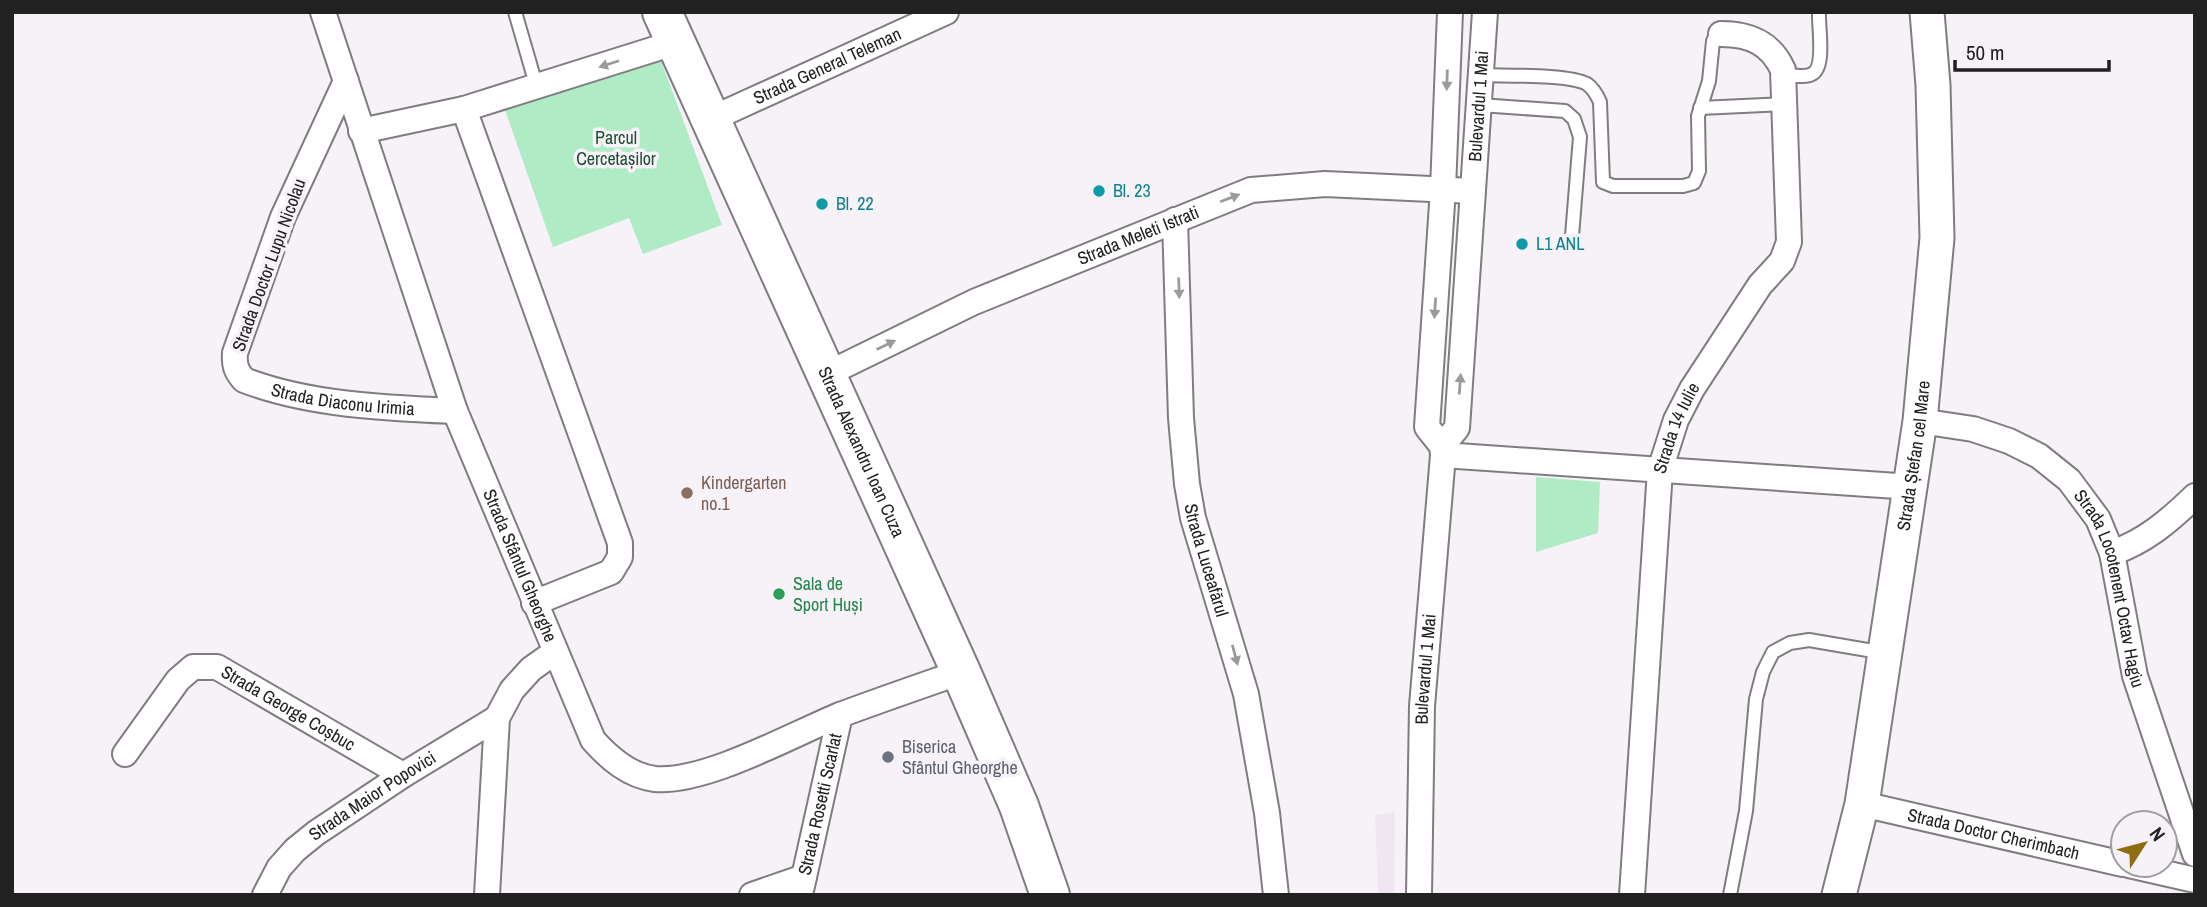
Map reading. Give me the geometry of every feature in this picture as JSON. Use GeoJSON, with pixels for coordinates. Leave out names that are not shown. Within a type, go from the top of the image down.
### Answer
{"type":"FeatureCollection","features":[{"type":"Feature","properties":{"kind":"highway","name":"Strada Alexandru Ioan Cuza"},"geometry":{"type":"LineString","coordinates":[[668,27],[961,672],[1019,806],[1050,895]]}},
{"type":"Feature","properties":{"kind":"street","name":"Strada Sfântul Gheorghe"},"geometry":{"type":"LineString","coordinates":[[323,12],[454,411],[593,740],[620,766],[651,778],[690,775],[758,752],[840,715],[961,672]]}},
{"type":"Feature","properties":{"kind":"street","name":"Strada General Teleman"},"geometry":{"type":"LineString","coordinates":[[709,120],[946,12]]}},
{"type":"Feature","properties":{"kind":"street","name":"Bulevardul 1 Mai"},"geometry":{"type":"LineString","coordinates":[[1443,451],[1427,427],[1443,188],[1450,12]]}},
{"type":"Feature","properties":{"kind":"street","name":"Bulevardul 1 Mai"},"geometry":{"type":"LineString","coordinates":[[1419,895],[1422,706],[1443,451],[1457,428],[1485,12]]}},
{"type":"Feature","properties":{"kind":"street","name":"Strada Ștefan cel Mare"},"geometry":{"type":"LineString","coordinates":[[1839,895],[1862,804],[1920,421],[1937,238],[1933,85],[1927,12]]}},
{"type":"Feature","properties":{"kind":"street"},"geometry":{"type":"LineString","coordinates":[[361,131],[464,109],[537,88],[668,27]]}},
{"type":"Feature","properties":{"kind":"street","name":"Strada 14 Iulie"},"geometry":{"type":"LineString","coordinates":[[1632,895],[1660,470],[1676,420],[1692,389],[1760,285],[1782,261],[1787,250],[1790,225],[1783,75],[1777,58],[1766,46],[1751,37],[1721,34]]}},
{"type":"Feature","properties":{"kind":"street","name":"Strada Doctor Lupu Nicolau"},"geometry":{"type":"LineString","coordinates":[[238,373],[234,364],[235,353],[274,240],[346,81]]}},
{"type":"Feature","properties":{"kind":"street"},"geometry":{"type":"LineString","coordinates":[[464,109],[620,543],[620,557],[611,572],[534,603]]}},
{"type":"Feature","properties":{"kind":"street","name":"Strada Meleti Istrati"},"geometry":{"type":"LineString","coordinates":[[825,374],[974,302],[1251,190],[1325,184],[1473,191]]}},
{"type":"Feature","properties":{"kind":"street","name":"Strada Luceafărul"},"geometry":{"type":"LineString","coordinates":[[1175,220],[1181,418],[1187,484],[1193,518],[1246,694],[1267,813],[1276,895]]}},
{"type":"Feature","properties":{"kind":"street","name":"Strada Diaconu Irimia"},"geometry":{"type":"LineString","coordinates":[[238,373],[253,383],[358,406],[454,411]]}},
{"type":"Feature","properties":{"kind":"street","name":"Strada Locotenent Octav Hagiu"},"geometry":{"type":"LineString","coordinates":[[1920,421],[1973,429],[2009,440],[2039,456],[2069,480],[2098,519],[2112,553],[2135,676],[2195,855]]}},
{"type":"Feature","properties":{"kind":"street"},"geometry":{"type":"LineString","coordinates":[[1443,451],[1660,470],[1912,487]]}},
{"type":"Feature","properties":{"kind":"street"},"geometry":{"type":"LineString","coordinates":[[2112,553],[2149,537],[2195,496]]}},
{"type":"Feature","properties":{"kind":"street"},"geometry":{"type":"LineString","coordinates":[[487,895],[497,718],[512,690],[531,669],[555,652]]}},
{"type":"Feature","properties":{"kind":"street","name":"Strada George Coșbuc"},"geometry":{"type":"LineString","coordinates":[[125,754],[178,680],[193,667],[217,667],[403,775]]}},
{"type":"Feature","properties":{"kind":"street","name":"Strada Rosetti Scarlat"},"geometry":{"type":"LineString","coordinates":[[802,886],[840,715]]}},
{"type":"Feature","properties":{"kind":"street","name":"Strada Maior Popovici"},"geometry":{"type":"LineString","coordinates":[[265,895],[279,868],[316,833],[403,775],[497,718]]}},
{"type":"Feature","properties":{"kind":"street","name":"Strada Doctor Cherimbach"},"geometry":{"type":"LineString","coordinates":[[1862,804],[2109,861]]}},
{"type":"Feature","properties":{"kind":"street"},"geometry":{"type":"LineString","coordinates":[[752,895],[802,886]]}},
{"type":"Feature","properties":{"kind":"lane"},"geometry":{"type":"LineString","coordinates":[[514,12],[537,88]]}},
{"type":"Feature","properties":{"kind":"lane"},"geometry":{"type":"LineString","coordinates":[[1783,75],[1810,75],[1815,72],[1820,63],[1819,12]]}},
{"type":"Feature","properties":{"kind":"lane"},"geometry":{"type":"LineString","coordinates":[[1481,75],[1585,83],[1594,90],[1600,102],[1603,182],[1614,186],[1683,186],[1695,183],[1699,171],[1700,108],[1709,81],[1713,41],[1721,34]]}},
{"type":"Feature","properties":{"kind":"lane"},"geometry":{"type":"LineString","coordinates":[[1700,108],[1784,104]]}},
{"type":"Feature","properties":{"kind":"lane"},"geometry":{"type":"LineString","coordinates":[[1480,105],[1565,111],[1574,119],[1580,137],[1572,236]]}},
{"type":"Feature","properties":{"kind":"lane"},"geometry":{"type":"LineString","coordinates":[[1730,895],[1746,811],[1756,699],[1763,672],[1773,652],[1790,643],[1809,640],[1885,653]]}},
{"type":"Feature","properties":{"kind":"shaded area"},"geometry":{"type":"Polygon","coordinates":[[[1395,812],[1394,895],[1378,895],[1375,815],[1395,812]]]}},
{"type":"Feature","properties":{"kind":"green space","name":"Parcul Cercetașilor"},"geometry":{"type":"Polygon","coordinates":[[[660,58],[722,225],[643,254],[629,218],[553,247],[505,110],[660,58]]]}},
{"type":"Feature","properties":{"kind":"green space"},"geometry":{"type":"Polygon","coordinates":[[[1536,477],[1600,482],[1598,533],[1536,552],[1536,477]]]}},
{"type":"Feature","properties":{"kind":"place","name":"Bl. 23"},"geometry":{"type":"Point","coordinates":[1099,191]}},
{"type":"Feature","properties":{"kind":"place","name":"Bl. 22"},"geometry":{"type":"Point","coordinates":[822,204]}},
{"type":"Feature","properties":{"kind":"place","name":"L1 ANL"},"geometry":{"type":"Point","coordinates":[1522,244]}},
{"type":"Feature","properties":{"kind":"place","name":"Kindergarten no.1"},"geometry":{"type":"Point","coordinates":[687,493]}},
{"type":"Feature","properties":{"kind":"place","name":"Sala de Sport Huși"},"geometry":{"type":"Point","coordinates":[779,594]}},
{"type":"Feature","properties":{"kind":"place","name":"Biserica Sfântul Gheorghe"},"geometry":{"type":"Point","coordinates":[888,757]}}]}
